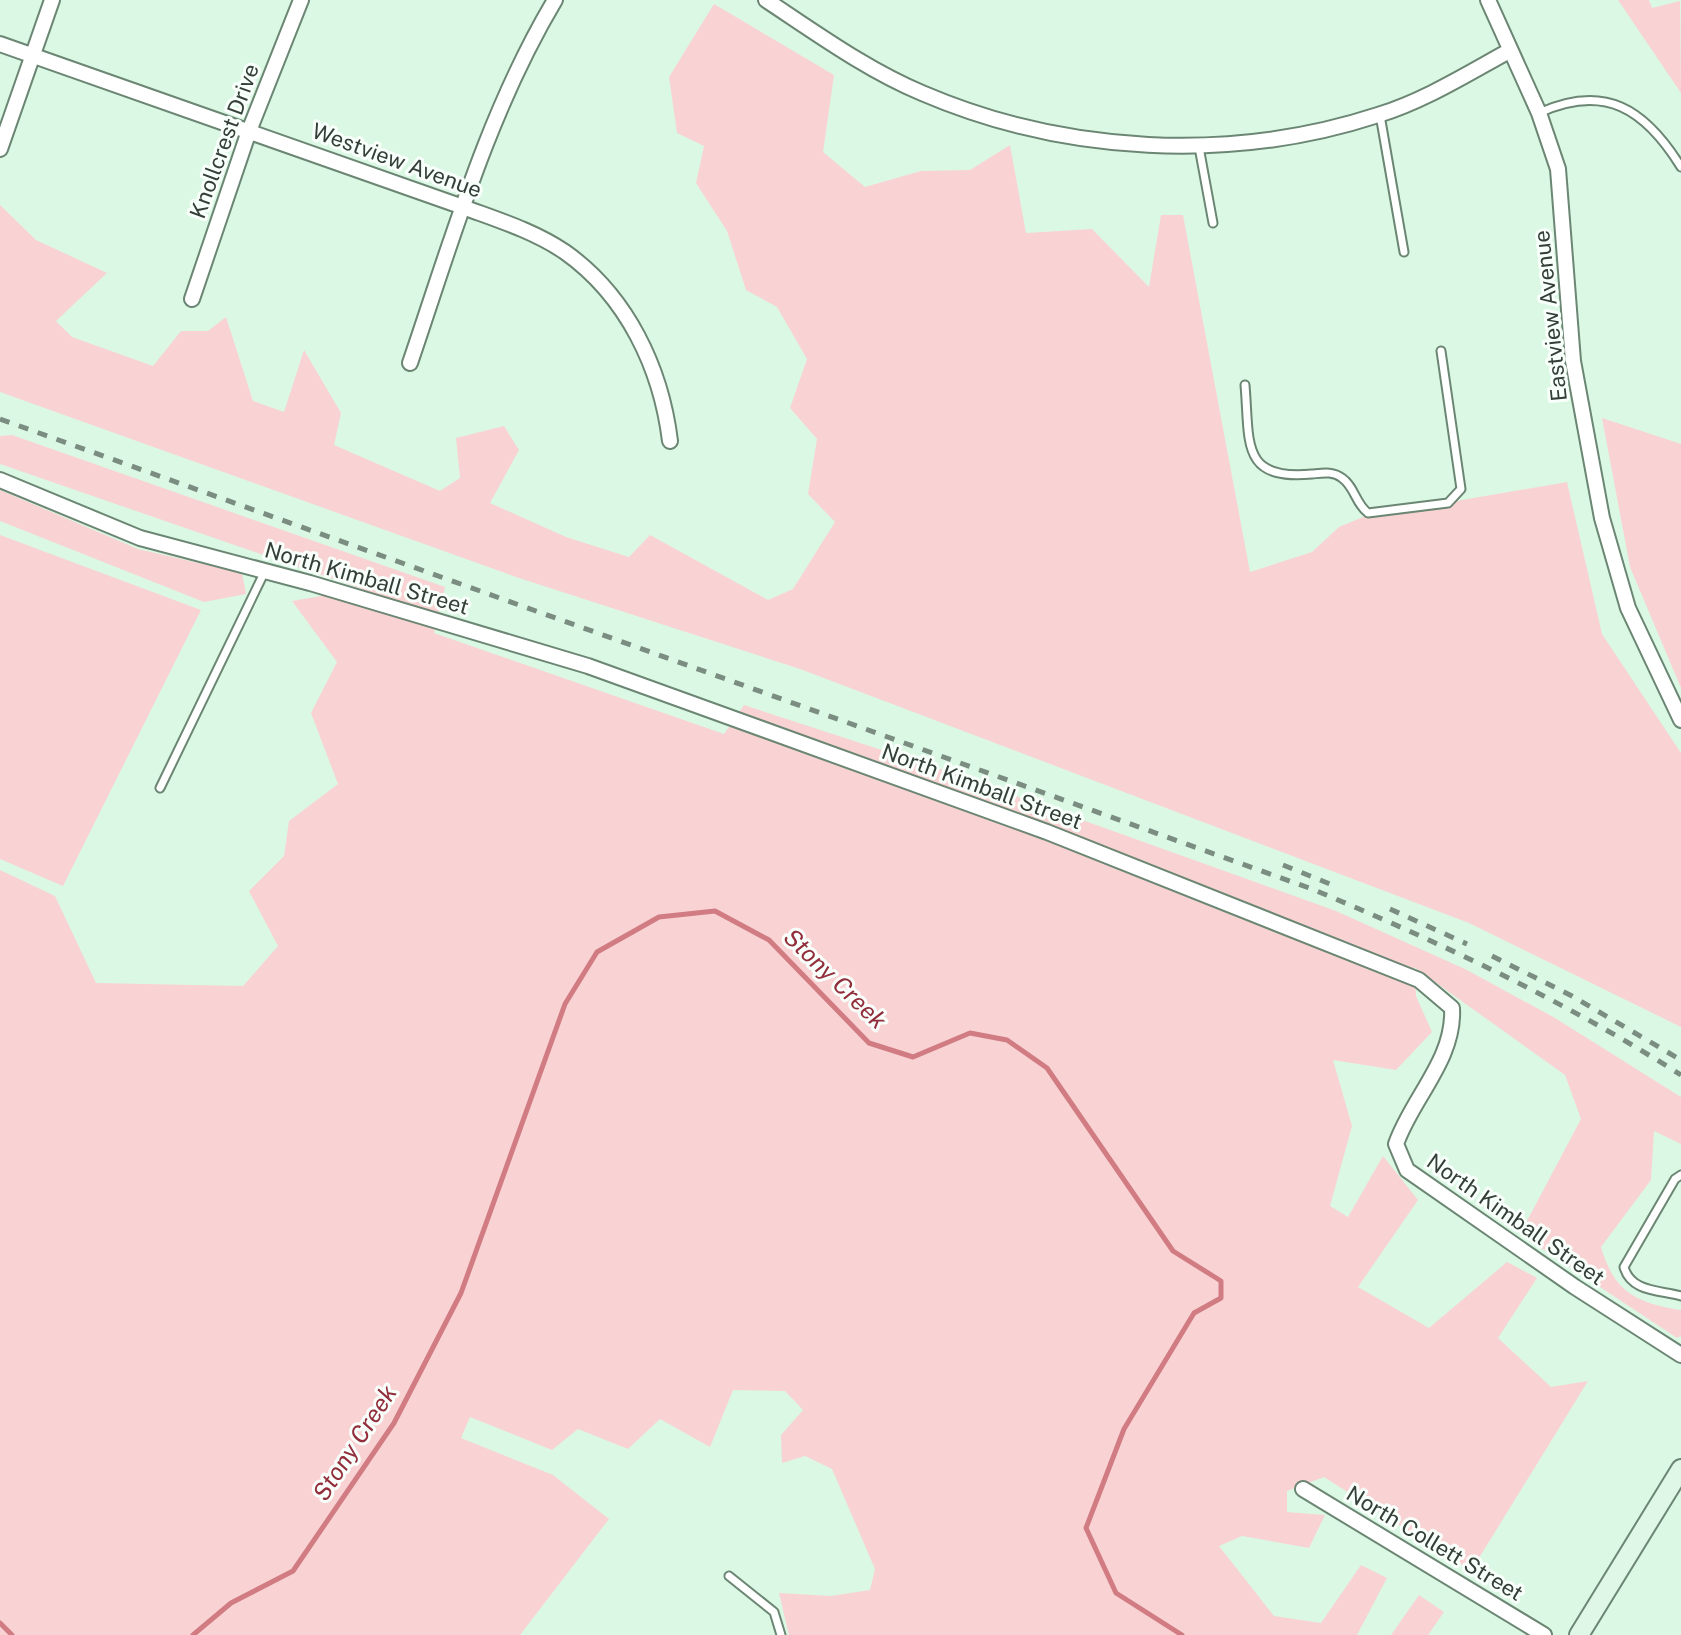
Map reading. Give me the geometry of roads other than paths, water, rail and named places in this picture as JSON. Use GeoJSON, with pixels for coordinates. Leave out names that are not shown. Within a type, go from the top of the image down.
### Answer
{"type":"FeatureCollection","features":[{"type":"Feature","properties":{"kind":"main road"},"geometry":{"type":"LineString","coordinates":[[1579,1635],[1681,1469]]}},
{"type":"Feature","properties":{"kind":"street"},"geometry":{"type":"LineString","coordinates":[[0,149],[52,0]]}},
{"type":"Feature","properties":{"kind":"street","name":"Knollcrest Drive"},"geometry":{"type":"LineString","coordinates":[[192,299],[249,131],[301,0]]}},
{"type":"Feature","properties":{"kind":"street"},"geometry":{"type":"LineString","coordinates":[[410,363],[501,105],[533,36],[555,0]]}},
{"type":"Feature","properties":{"kind":"street"},"geometry":{"type":"LineString","coordinates":[[766,0],[842,50],[921,93],[1032,128],[1102,141],[1199,147],[1280,141],[1380,115],[1509,51]]}},
{"type":"Feature","properties":{"kind":"street","name":"Eastview Avenue"},"geometry":{"type":"LineString","coordinates":[[1488,0],[1539,113],[1558,169],[1573,361],[1602,518],[1628,608],[1681,720]]}},
{"type":"Feature","properties":{"kind":"street","name":"Westview Avenue"},"geometry":{"type":"LineString","coordinates":[[0,44],[523,229],[566,253],[619,305],[652,361],[666,406],[670,441]]}},
{"type":"Feature","properties":{"kind":"street","name":"North Kimball Street"},"geometry":{"type":"LineString","coordinates":[[0,480],[140,538],[265,571],[588,666],[1047,832],[1419,980],[1452,1008],[1453,1031],[1447,1049],[1404,1122],[1396,1144],[1407,1170],[1575,1287],[1681,1355]]}},
{"type":"Feature","properties":{"kind":"street","name":"North Collett Street"},"geometry":{"type":"LineString","coordinates":[[1303,1489],[1544,1635]]}},
{"type":"Feature","properties":{"kind":"lane"},"geometry":{"type":"LineString","coordinates":[[1539,113],[1584,98],[1614,103],[1637,114],[1681,167]]}},
{"type":"Feature","properties":{"kind":"lane"},"geometry":{"type":"LineString","coordinates":[[1380,115],[1404,252]]}},
{"type":"Feature","properties":{"kind":"lane"},"geometry":{"type":"LineString","coordinates":[[1199,147],[1213,223]]}},
{"type":"Feature","properties":{"kind":"lane"},"geometry":{"type":"LineString","coordinates":[[1245,385],[1249,439],[1257,463],[1270,474],[1290,476],[1330,472],[1342,478],[1352,489],[1359,506],[1368,513],[1448,503],[1461,489],[1441,351]]}},
{"type":"Feature","properties":{"kind":"lane"},"geometry":{"type":"LineString","coordinates":[[160,788],[265,571]]}},
{"type":"Feature","properties":{"kind":"lane"},"geometry":{"type":"LineString","coordinates":[[1681,1175],[1675,1179],[1624,1267],[1630,1279],[1655,1293],[1681,1296]]}},
{"type":"Feature","properties":{"kind":"lane"},"geometry":{"type":"LineString","coordinates":[[729,1576],[774,1612],[781,1635]]}},
{"type":"Feature","properties":{"kind":"waterway","name":"Stony Creek"},"geometry":{"type":"LineString","coordinates":[[193,1635],[231,1603],[293,1571],[394,1423],[461,1293],[565,1004],[597,952],[659,917],[715,911],[769,940],[869,1043],[913,1057],[970,1033],[1007,1040],[1047,1068],[1173,1251],[1221,1281],[1221,1298],[1194,1313],[1124,1429],[1086,1528],[1116,1593],[1182,1635]]}},
{"type":"Feature","properties":{"kind":"waterway","name":"Stony Creek"},"geometry":{"type":"LineString","coordinates":[[0,1623],[12,1635]]}},
{"type":"Feature","properties":{"kind":"railway"},"geometry":{"type":"LineString","coordinates":[[0,419],[1312,889],[1501,974],[1592,1022],[1681,1075]]}},
{"type":"Feature","properties":{"kind":"railway"},"geometry":{"type":"LineString","coordinates":[[1283,865],[1335,886]]}},
{"type":"Feature","properties":{"kind":"railway"},"geometry":{"type":"LineString","coordinates":[[1390,909],[1467,944]]}},
{"type":"Feature","properties":{"kind":"railway"},"geometry":{"type":"LineString","coordinates":[[1492,956],[1572,996],[1681,1060]]}}]}
